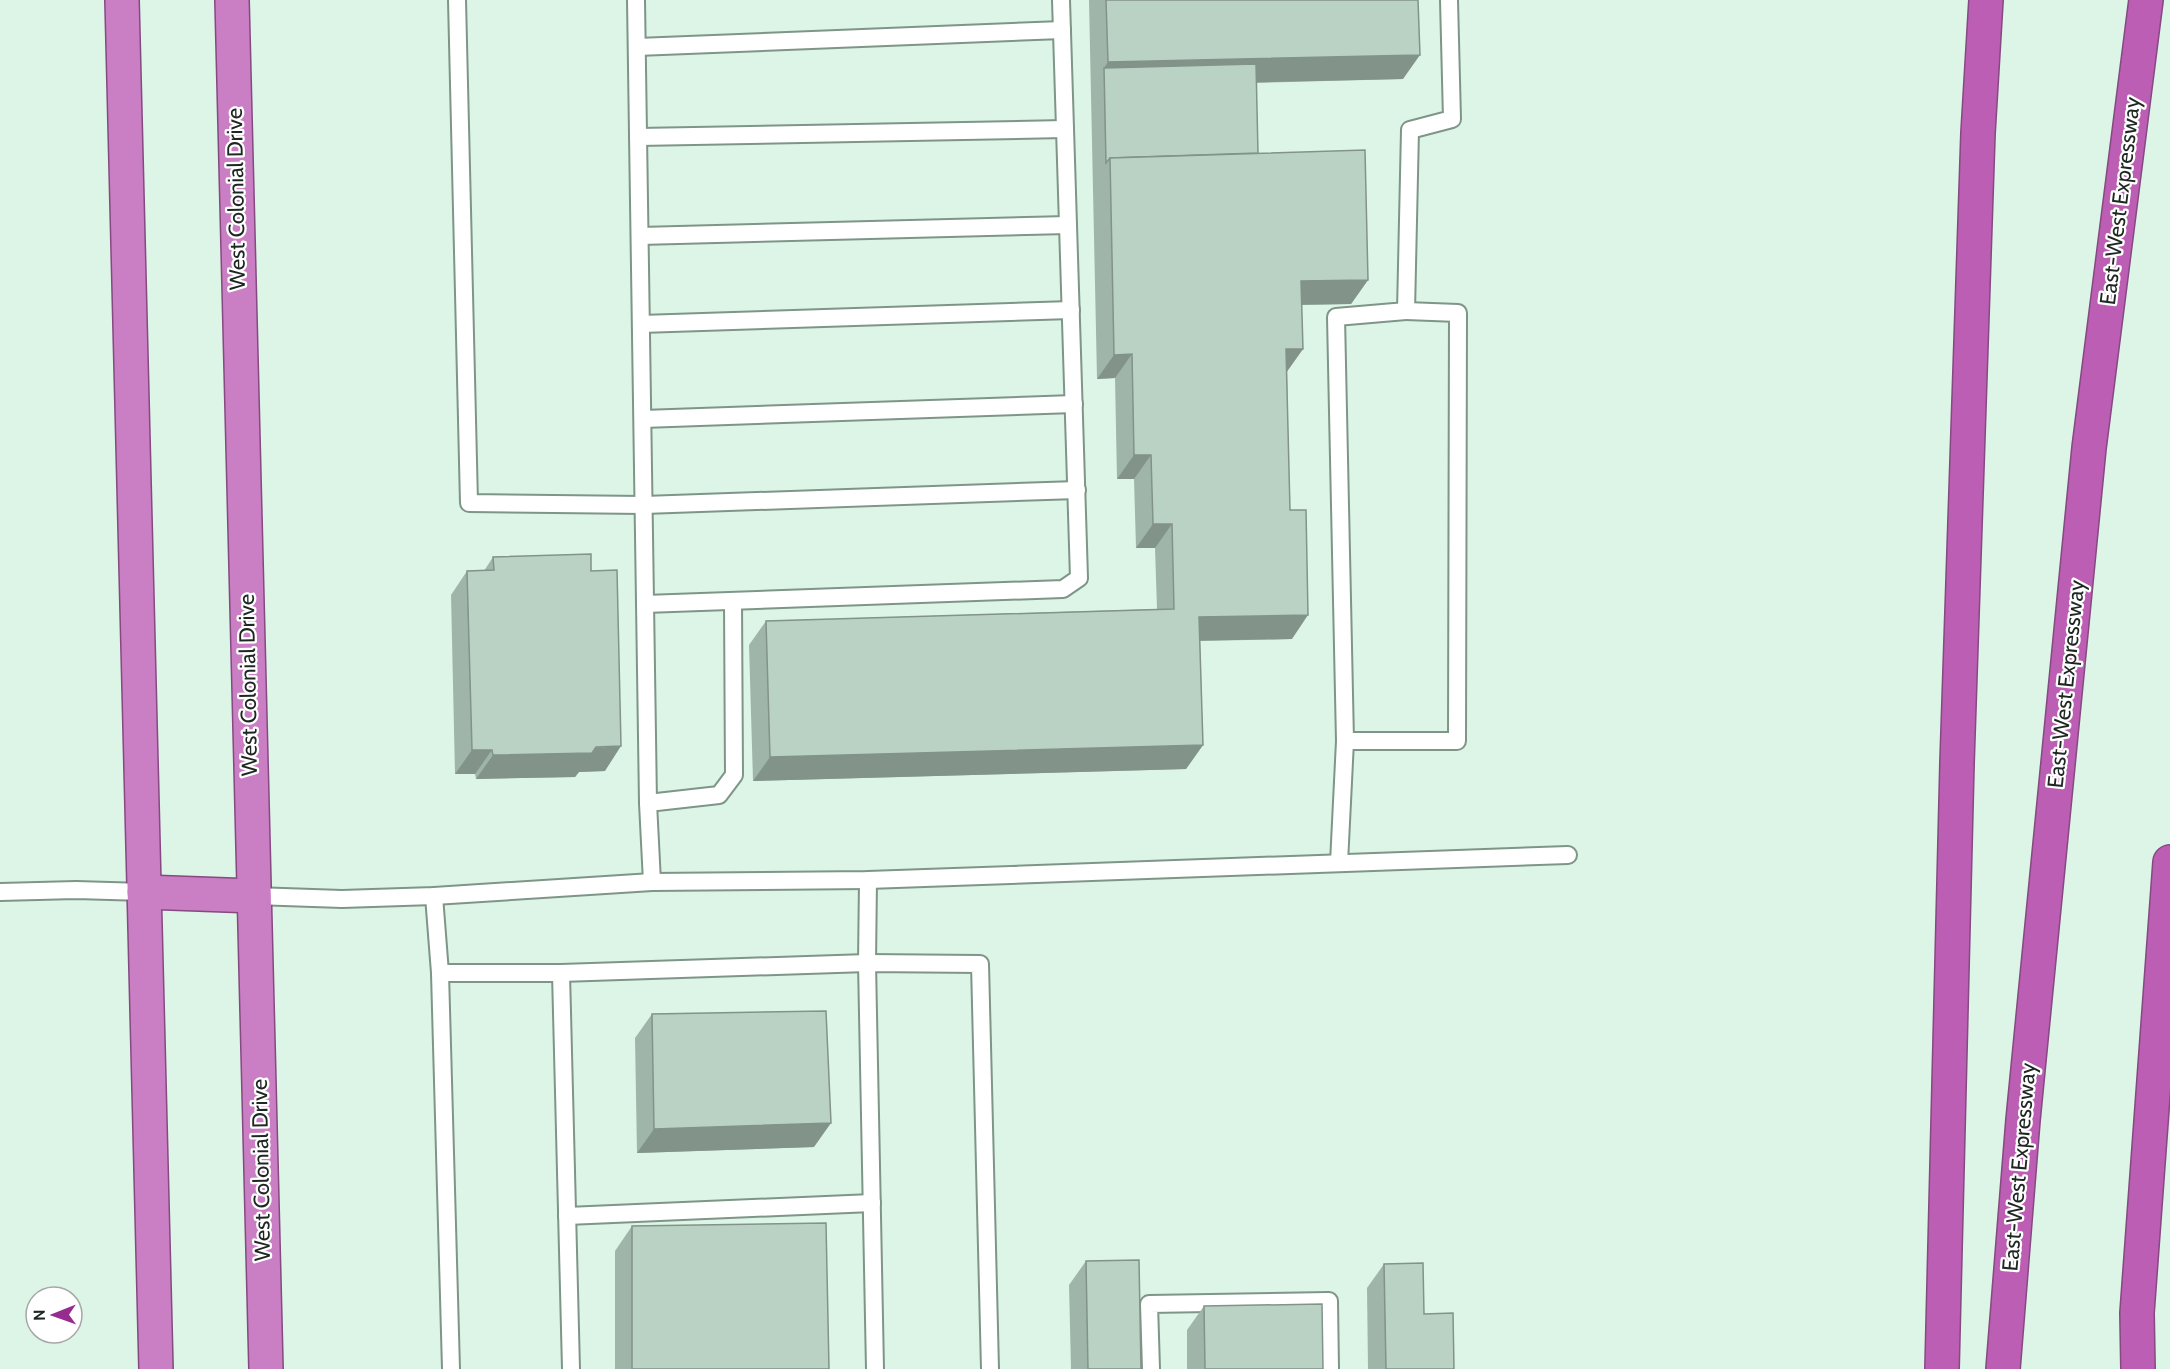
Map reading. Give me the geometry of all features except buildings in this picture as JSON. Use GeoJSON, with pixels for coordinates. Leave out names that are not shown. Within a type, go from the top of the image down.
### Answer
{"type":"FeatureCollection","features":[{"type":"Feature","properties":{"kind":"highway"},"geometry":{"type":"LineString","coordinates":[[122,0],[156,1369]]}},
{"type":"Feature","properties":{"kind":"highway","name":"West Colonial Drive"},"geometry":{"type":"LineString","coordinates":[[232,0],[266,1369]]}},
{"type":"Feature","properties":{"kind":"highway"},"geometry":{"type":"LineString","coordinates":[[1942,1369],[1958,739],[1978,133],[1986,0]]}},
{"type":"Feature","properties":{"kind":"highway","name":"East-West Expressway"},"geometry":{"type":"LineString","coordinates":[[2003,1369],[2022,1120],[2089,448],[2146,0]]}},
{"type":"Feature","properties":{"kind":"highway"},"geometry":{"type":"LineString","coordinates":[[2138,1369],[2137,1313],[2170,862]]}},
{"type":"Feature","properties":{"kind":"highway"},"geometry":{"type":"LineString","coordinates":[[144,892],[254,896]]}},
{"type":"Feature","properties":{"kind":"lane"},"geometry":{"type":"LineString","coordinates":[[457,0],[469,503],[644,505],[1077,490]]}},
{"type":"Feature","properties":{"kind":"lane"},"geometry":{"type":"LineString","coordinates":[[636,0],[648,803],[652,882]]}},
{"type":"Feature","properties":{"kind":"lane"},"geometry":{"type":"LineString","coordinates":[[645,604],[1063,589],[1080,578],[1061,0]]}},
{"type":"Feature","properties":{"kind":"lane"},"geometry":{"type":"LineString","coordinates":[[1406,311],[1410,130],[1452,119],[1449,0]]}},
{"type":"Feature","properties":{"kind":"lane"},"geometry":{"type":"LineString","coordinates":[[637,47],[1062,30]]}},
{"type":"Feature","properties":{"kind":"lane"},"geometry":{"type":"LineString","coordinates":[[638,137],[1065,129]]}},
{"type":"Feature","properties":{"kind":"lane"},"geometry":{"type":"LineString","coordinates":[[640,236],[1068,225]]}},
{"type":"Feature","properties":{"kind":"lane"},"geometry":{"type":"LineString","coordinates":[[641,324],[1071,310]]}},
{"type":"Feature","properties":{"kind":"lane"},"geometry":{"type":"LineString","coordinates":[[1339,863],[1346,741],[1336,317],[1406,311],[1458,313],[1457,741],[1346,741]]}},
{"type":"Feature","properties":{"kind":"lane"},"geometry":{"type":"LineString","coordinates":[[643,419],[1074,404]]}},
{"type":"Feature","properties":{"kind":"lane"},"geometry":{"type":"LineString","coordinates":[[648,803],[719,795],[734,775],[733,601]]}},
{"type":"Feature","properties":{"kind":"lane"},"geometry":{"type":"LineString","coordinates":[[254,896],[342,899],[434,896],[652,882],[868,880],[1568,855]]}},
{"type":"Feature","properties":{"kind":"lane"},"geometry":{"type":"LineString","coordinates":[[868,880],[867,963],[875,1369]]}},
{"type":"Feature","properties":{"kind":"lane"},"geometry":{"type":"LineString","coordinates":[[0,892],[76,890],[144,892]]}},
{"type":"Feature","properties":{"kind":"lane"},"geometry":{"type":"LineString","coordinates":[[434,896],[440,973],[451,1369]]}},
{"type":"Feature","properties":{"kind":"lane"},"geometry":{"type":"LineString","coordinates":[[440,973],[561,973],[867,963],[980,964],[990,1369]]}},
{"type":"Feature","properties":{"kind":"lane"},"geometry":{"type":"LineString","coordinates":[[561,973],[571,1369]]}},
{"type":"Feature","properties":{"kind":"lane"},"geometry":{"type":"LineString","coordinates":[[567,1216],[872,1203]]}},
{"type":"Feature","properties":{"kind":"lane"},"geometry":{"type":"LineString","coordinates":[[1151,1369],[1149,1304],[1329,1301],[1330,1369]]}}]}
